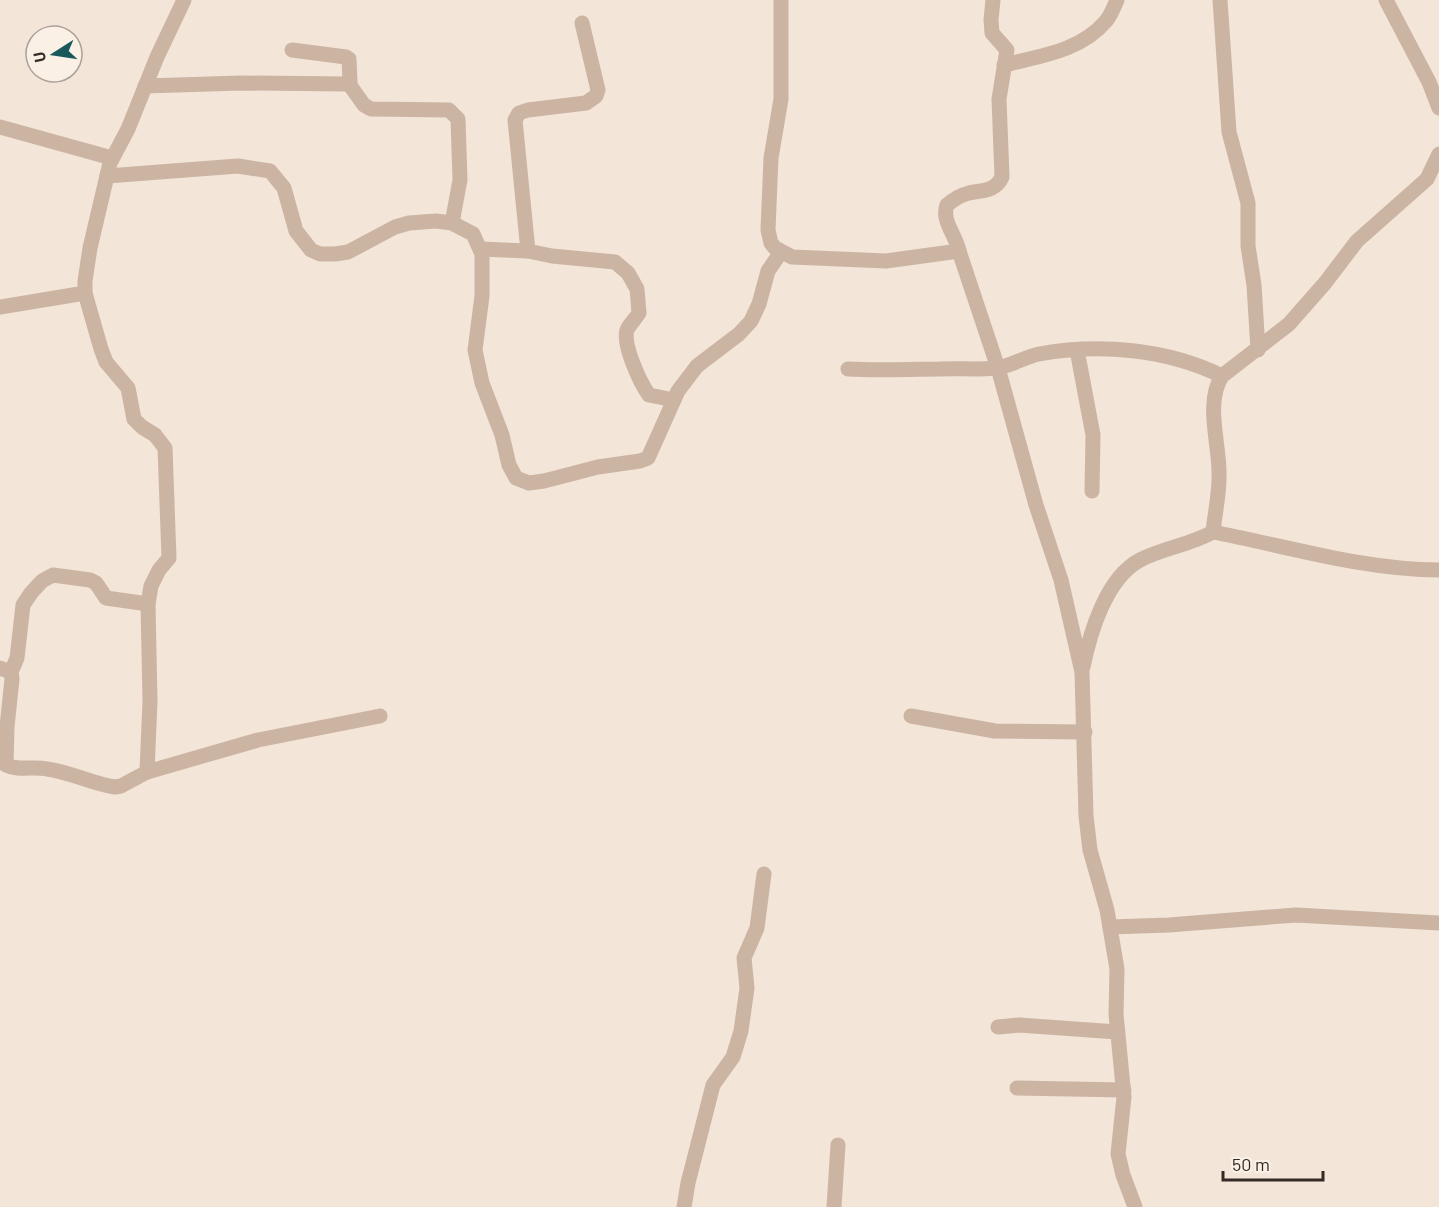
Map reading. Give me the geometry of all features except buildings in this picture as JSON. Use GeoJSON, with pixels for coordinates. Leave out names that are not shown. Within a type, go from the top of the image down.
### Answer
{"type":"FeatureCollection","features":[{"type":"Feature","properties":{"kind":"street"},"geometry":{"type":"LineString","coordinates":[[147,772],[150,701],[148,604],[151,586],[159,570],[170,558],[165,448],[155,435],[134,419],[128,388],[110,367],[101,350],[96,324],[85,293],[85,274],[112,158],[128,129],[184,0]]}},
{"type":"Feature","properties":{"kind":"street"},"geometry":{"type":"LineString","coordinates":[[781,0],[781,99],[771,158],[768,230],[771,243],[780,252],[792,257],[886,261],[959,251]]}},
{"type":"Feature","properties":{"kind":"street"},"geometry":{"type":"LineString","coordinates":[[993,0],[992,33],[1006,48],[999,99],[1002,177],[993,188],[966,193],[947,205],[945,213],[946,221],[955,236],[998,368],[1036,506],[1061,580],[1082,672],[1086,816],[1090,850],[1100,880],[1117,969],[1118,1032],[1124,1090],[1118,1154],[1135,1207]]}},
{"type":"Feature","properties":{"kind":"street"},"geometry":{"type":"LineString","coordinates":[[1004,65],[1060,52],[1082,41],[1107,20],[1117,0]]}},
{"type":"Feature","properties":{"kind":"street"},"geometry":{"type":"LineString","coordinates":[[1220,0],[1228,132],[1248,203],[1249,255],[1254,285],[1258,350]]}},
{"type":"Feature","properties":{"kind":"street"},"geometry":{"type":"LineString","coordinates":[[1386,0],[1429,82],[1439,108]]}},
{"type":"Feature","properties":{"kind":"street"},"geometry":{"type":"LineString","coordinates":[[528,251],[515,120],[519,113],[528,110],[586,103],[596,96],[598,90],[582,23]]}},
{"type":"Feature","properties":{"kind":"street"},"geometry":{"type":"LineString","coordinates":[[292,50],[349,59],[349,84],[364,105],[371,109],[449,110],[455,114],[458,119],[460,180],[452,223]]}},
{"type":"Feature","properties":{"kind":"street"},"geometry":{"type":"LineString","coordinates":[[145,86],[241,83],[349,84]]}},
{"type":"Feature","properties":{"kind":"street"},"geometry":{"type":"LineString","coordinates":[[0,127],[112,158]]}},
{"type":"Feature","properties":{"kind":"street"},"geometry":{"type":"LineString","coordinates":[[1213,532],[1220,472],[1214,418],[1218,383],[1222,376],[1289,324],[1325,283],[1357,241],[1426,179],[1439,153]]}},
{"type":"Feature","properties":{"kind":"street"},"geometry":{"type":"LineString","coordinates":[[107,176],[238,166],[270,171],[284,188],[296,231],[311,250],[320,254],[348,252],[394,227],[409,223],[436,221],[452,223],[473,234],[482,254],[482,296],[475,350],[482,383],[502,435],[509,465],[516,478],[529,483],[648,458],[678,391],[697,366],[739,334],[751,321],[759,304],[768,271],[780,252]]}},
{"type":"Feature","properties":{"kind":"street"},"geometry":{"type":"LineString","coordinates":[[481,249],[528,251],[552,256],[615,262],[628,273],[637,290],[639,313],[626,333],[629,352],[644,388],[649,395],[674,400]]}},
{"type":"Feature","properties":{"kind":"street"},"geometry":{"type":"LineString","coordinates":[[0,307],[85,293]]}},
{"type":"Feature","properties":{"kind":"street"},"geometry":{"type":"LineString","coordinates":[[848,369],[887,371],[998,368],[1036,354],[1077,350],[1137,351],[1170,356],[1222,376]]}},
{"type":"Feature","properties":{"kind":"street"},"geometry":{"type":"LineString","coordinates":[[1077,350],[1093,435],[1092,491]]}},
{"type":"Feature","properties":{"kind":"street"},"geometry":{"type":"LineString","coordinates":[[1082,672],[1097,617],[1109,594],[1124,573],[1140,561],[1200,540],[1213,532],[1342,560],[1416,570],[1439,570]]}},
{"type":"Feature","properties":{"kind":"street"},"geometry":{"type":"LineString","coordinates":[[148,604],[105,598],[96,583],[90,580],[53,575],[42,581],[23,605],[17,658],[6,670],[3,770],[35,767],[50,769],[115,787],[147,772],[258,740],[380,716]]}},
{"type":"Feature","properties":{"kind":"street"},"geometry":{"type":"LineString","coordinates":[[911,716],[995,731],[1085,732]]}},
{"type":"Feature","properties":{"kind":"street"},"geometry":{"type":"LineString","coordinates":[[684,1207],[713,1085],[733,1057],[741,1031],[747,988],[744,958],[757,928],[764,874]]}},
{"type":"Feature","properties":{"kind":"street"},"geometry":{"type":"LineString","coordinates":[[1110,927],[1169,925],[1296,915],[1439,923]]}},
{"type":"Feature","properties":{"kind":"street"},"geometry":{"type":"LineString","coordinates":[[998,1027],[1010,1025],[1118,1032]]}},
{"type":"Feature","properties":{"kind":"street"},"geometry":{"type":"LineString","coordinates":[[1017,1088],[1124,1090]]}},
{"type":"Feature","properties":{"kind":"street"},"geometry":{"type":"LineString","coordinates":[[834,1207],[838,1145]]}}]}
